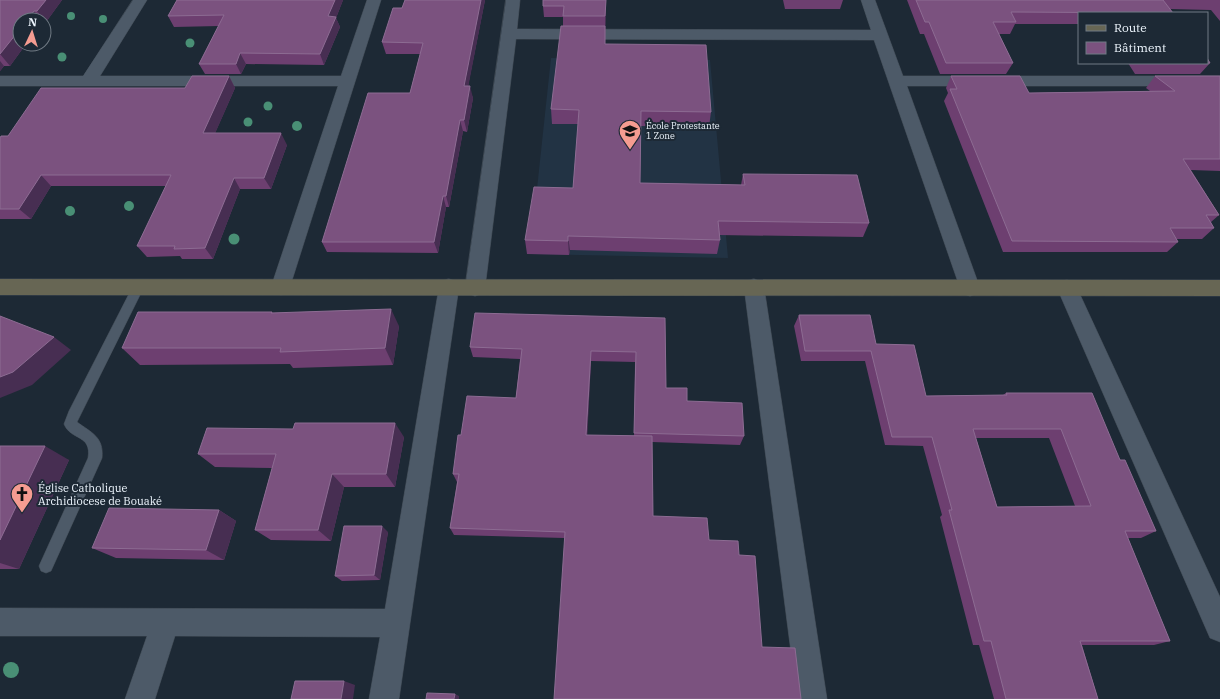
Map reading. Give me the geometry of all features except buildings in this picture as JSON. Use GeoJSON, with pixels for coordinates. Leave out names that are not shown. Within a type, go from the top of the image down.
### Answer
{"type":"FeatureCollection","features":[{"type":"Feature","properties":{"kind":"street"},"geometry":{"type":"LineString","coordinates":[[88,81],[140,0]]}},
{"type":"Feature","properties":{"kind":"street"},"geometry":{"type":"LineString","coordinates":[[281,288],[374,0]]}},
{"type":"Feature","properties":{"kind":"street"},"geometry":{"type":"LineString","coordinates":[[475,288],[513,0]]}},
{"type":"Feature","properties":{"kind":"street"},"geometry":{"type":"LineString","coordinates":[[868,0],[970,288]]}},
{"type":"Feature","properties":{"kind":"street"},"geometry":{"type":"LineString","coordinates":[[508,34],[880,35]]}},
{"type":"Feature","properties":{"kind":"street"},"geometry":{"type":"LineString","coordinates":[[0,81],[348,81]]}},
{"type":"Feature","properties":{"kind":"street"},"geometry":{"type":"LineString","coordinates":[[897,81],[1220,81]]}},
{"type":"Feature","properties":{"kind":"street"},"geometry":{"type":"LineString","coordinates":[[384,699],[449,287]]}},
{"type":"Feature","properties":{"kind":"street"},"geometry":{"type":"LineString","coordinates":[[754,287],[812,699]]}},
{"type":"Feature","properties":{"kind":"street"},"geometry":{"type":"LineString","coordinates":[[0,288],[1220,288]]}},
{"type":"Feature","properties":{"kind":"street"},"geometry":{"type":"LineString","coordinates":[[1067,288],[1220,628]]}},
{"type":"Feature","properties":{"kind":"street"},"geometry":{"type":"LineString","coordinates":[[0,622],[396,623]]}},
{"type":"Feature","properties":{"kind":"street"},"geometry":{"type":"LineString","coordinates":[[140,699],[166,623]]}},
{"type":"Feature","properties":{"kind":"lane"},"geometry":{"type":"LineString","coordinates":[[46,566],[95,458],[97,449],[95,441],[70,424],[73,414],[137,289]]}},
{"type":"Feature","properties":{"kind":"shaded area","name":"École Protestante 1 Zone"},"geometry":{"type":"Polygon","coordinates":[[[551,58],[710,60],[728,258],[530,254],[551,58]]]}},
{"type":"Feature","properties":{"kind":"place","name":"École Protestante 1 Zone"},"geometry":{"type":"Point","coordinates":[630,150]}},
{"type":"Feature","properties":{"kind":"place","name":"Église Catholique Archidiocese de Bouaké"},"geometry":{"type":"Point","coordinates":[22,514]}}]}
